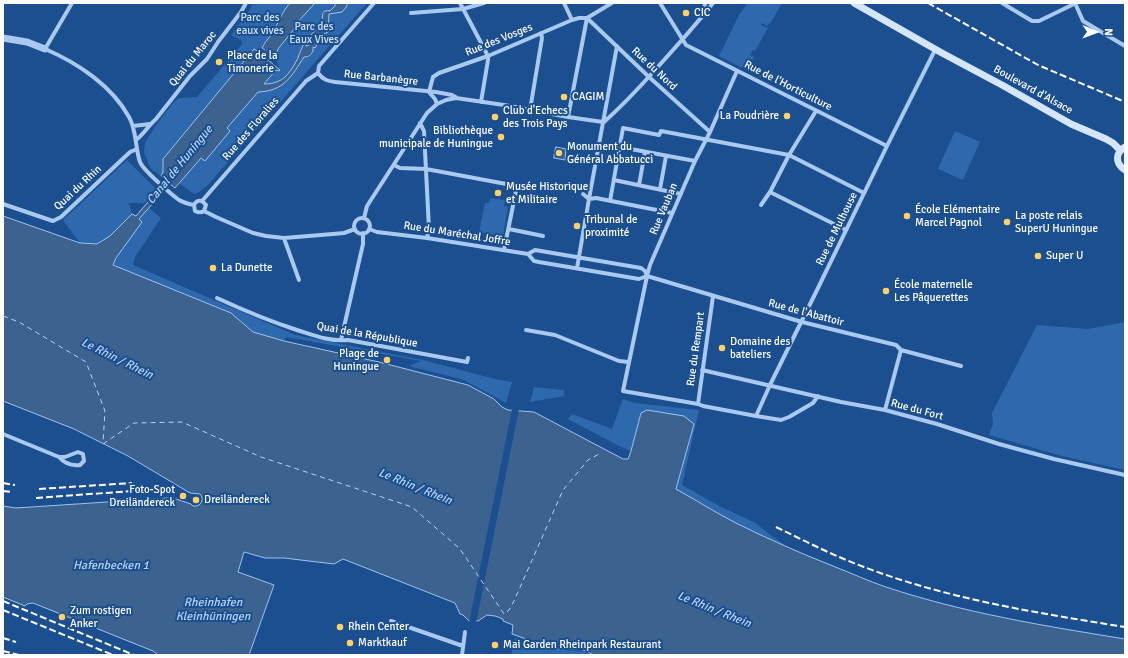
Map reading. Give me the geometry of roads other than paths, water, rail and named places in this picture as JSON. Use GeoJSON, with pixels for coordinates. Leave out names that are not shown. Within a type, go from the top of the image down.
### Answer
{"type":"FeatureCollection","features":[{"type":"Feature","properties":{"kind":"main road","name":"Boulevard d'Alsace"},"geometry":{"type":"LineString","coordinates":[[854,3],[935,50],[1002,85],[1071,124],[1123,148],[1118,153],[1118,160],[1121,167],[1125,170]]}},
{"type":"Feature","properties":{"kind":"street"},"geometry":{"type":"LineString","coordinates":[[45,49],[72,3]]}},
{"type":"Feature","properties":{"kind":"street","name":"Quai du Maroc"},"geometry":{"type":"LineString","coordinates":[[136,140],[142,136],[150,124],[156,119],[190,76],[208,59],[218,42],[242,12],[246,3]]}},
{"type":"Feature","properties":{"kind":"street"},"geometry":{"type":"LineString","coordinates":[[318,73],[319,66],[374,3]]}},
{"type":"Feature","properties":{"kind":"street"},"geometry":{"type":"LineString","coordinates":[[460,3],[488,56],[481,102]]}},
{"type":"Feature","properties":{"kind":"street"},"geometry":{"type":"LineString","coordinates":[[411,14],[463,9],[484,3]]}},
{"type":"Feature","properties":{"kind":"street"},"geometry":{"type":"LineString","coordinates":[[564,3],[572,20]]}},
{"type":"Feature","properties":{"kind":"street"},"geometry":{"type":"LineString","coordinates":[[568,117],[587,18],[612,3]]}},
{"type":"Feature","properties":{"kind":"street"},"geometry":{"type":"LineString","coordinates":[[660,3],[682,41]]}},
{"type":"Feature","properties":{"kind":"street"},"geometry":{"type":"LineString","coordinates":[[703,16],[705,3]]}},
{"type":"Feature","properties":{"kind":"street"},"geometry":{"type":"LineString","coordinates":[[364,218],[367,206],[420,123],[427,113],[437,104],[446,100],[457,98],[603,122],[617,111],[649,77],[682,41],[713,3]]}},
{"type":"Feature","properties":{"kind":"street"},"geometry":{"type":"LineString","coordinates":[[1002,3],[1032,21],[1039,21],[1075,3],[1084,21],[1125,46]]}},
{"type":"Feature","properties":{"kind":"street","name":"Rue des Vosges"},"geometry":{"type":"LineString","coordinates":[[429,92],[433,77],[436,75],[488,56],[572,20],[587,18]]}},
{"type":"Feature","properties":{"kind":"street","name":"Rue du Nord"},"geometry":{"type":"LineString","coordinates":[[587,18],[710,132]]}},
{"type":"Feature","properties":{"kind":"street"},"geometry":{"type":"LineString","coordinates":[[530,110],[542,38],[541,33]]}},
{"type":"Feature","properties":{"kind":"street"},"geometry":{"type":"LineString","coordinates":[[3,38],[27,42],[67,59],[101,83],[117,100],[130,118],[140,163],[145,170],[180,200],[194,205]]}},
{"type":"Feature","properties":{"kind":"street","name":"Rue de l'Horticulture"},"geometry":{"type":"LineString","coordinates":[[682,41],[686,45],[887,146]]}},
{"type":"Feature","properties":{"kind":"street"},"geometry":{"type":"LineString","coordinates":[[577,268],[617,46]]}},
{"type":"Feature","properties":{"kind":"street","name":"Rue de Mulhouse"},"geometry":{"type":"LineString","coordinates":[[756,416],[935,50]]}},
{"type":"Feature","properties":{"kind":"street","name":"Rue Vauban"},"geometry":{"type":"LineString","coordinates":[[698,404],[623,391],[650,265],[695,161],[738,71]]}},
{"type":"Feature","properties":{"kind":"street","name":"Rue Barbanègre"},"geometry":{"type":"LineString","coordinates":[[318,73],[326,80],[335,82],[429,92],[437,104]]}},
{"type":"Feature","properties":{"kind":"street","name":"Rue des Floralies"},"geometry":{"type":"LineString","coordinates":[[202,201],[306,81],[318,73]]}},
{"type":"Feature","properties":{"kind":"street"},"geometry":{"type":"LineString","coordinates":[[429,92],[452,95],[457,98]]}},
{"type":"Feature","properties":{"kind":"street"},"geometry":{"type":"LineString","coordinates":[[761,205],[770,192],[789,155],[816,111]]}},
{"type":"Feature","properties":{"kind":"street"},"geometry":{"type":"LineString","coordinates":[[420,123],[424,131],[429,229],[427,238]]}},
{"type":"Feature","properties":{"kind":"street"},"geometry":{"type":"LineString","coordinates":[[133,126],[150,124]]}},
{"type":"Feature","properties":{"kind":"street"},"geometry":{"type":"LineString","coordinates":[[610,201],[623,128],[658,135],[661,131],[789,155],[864,193]]}},
{"type":"Feature","properties":{"kind":"street"},"geometry":{"type":"LineString","coordinates":[[620,147],[695,161]]}},
{"type":"Feature","properties":{"kind":"street","name":"Quai du Rhin"},"geometry":{"type":"LineString","coordinates":[[3,204],[53,221],[61,217],[130,152],[137,149]]}},
{"type":"Feature","properties":{"kind":"street"},"geometry":{"type":"LineString","coordinates":[[639,185],[645,152]]}},
{"type":"Feature","properties":{"kind":"street"},"geometry":{"type":"LineString","coordinates":[[660,189],[666,156]]}},
{"type":"Feature","properties":{"kind":"street"},"geometry":{"type":"LineString","coordinates":[[394,165],[400,168],[426,169],[517,186],[504,250]]}},
{"type":"Feature","properties":{"kind":"street"},"geometry":{"type":"LineString","coordinates":[[614,180],[681,194]]}},
{"type":"Feature","properties":{"kind":"street"},"geometry":{"type":"LineString","coordinates":[[770,192],[846,230]]}},
{"type":"Feature","properties":{"kind":"street"},"geometry":{"type":"LineString","coordinates":[[583,194],[589,199],[596,198],[672,213]]}},
{"type":"Feature","properties":{"kind":"street"},"geometry":{"type":"LineString","coordinates":[[194,205],[199,200],[202,201],[206,205],[204,211]]}},
{"type":"Feature","properties":{"kind":"street"},"geometry":{"type":"LineString","coordinates":[[194,205],[195,211],[198,213],[204,211],[254,233],[266,236],[284,238],[344,233],[355,229]]}},
{"type":"Feature","properties":{"kind":"street"},"geometry":{"type":"LineString","coordinates":[[355,229],[357,220],[364,218]]}},
{"type":"Feature","properties":{"kind":"street"},"geometry":{"type":"LineString","coordinates":[[355,229],[359,233],[367,232],[369,229],[369,222],[364,218]]}},
{"type":"Feature","properties":{"kind":"street","name":"Rue du Maréchal Joffre"},"geometry":{"type":"LineString","coordinates":[[369,229],[377,232],[427,238],[528,254],[535,250],[540,251]]}},
{"type":"Feature","properties":{"kind":"street"},"geometry":{"type":"LineString","coordinates":[[509,229],[543,236]]}},
{"type":"Feature","properties":{"kind":"street"},"geometry":{"type":"LineString","coordinates":[[341,340],[363,244],[363,233]]}},
{"type":"Feature","properties":{"kind":"street"},"geometry":{"type":"LineString","coordinates":[[284,238],[299,280]]}},
{"type":"Feature","properties":{"kind":"street","name":"Rue de l'Abattoir"},"geometry":{"type":"LineString","coordinates":[[540,251],[641,268],[645,271],[647,276]]}},
{"type":"Feature","properties":{"kind":"street","name":"Rue de l'Abattoir"},"geometry":{"type":"LineString","coordinates":[[528,254],[534,261],[639,279],[647,276],[802,322],[896,345],[901,350],[961,366]]}},
{"type":"Feature","properties":{"kind":"street","name":"Rue du Rempart"},"geometry":{"type":"LineString","coordinates":[[698,404],[713,296]]}},
{"type":"Feature","properties":{"kind":"street","name":"Quai de la République"},"geometry":{"type":"LineString","coordinates":[[217,298],[250,314],[317,337],[348,340],[467,362],[468,358]]}},
{"type":"Feature","properties":{"kind":"street"},"geometry":{"type":"LineString","coordinates":[[526,330],[555,335],[619,361],[628,362]]}},
{"type":"Feature","properties":{"kind":"street"},"geometry":{"type":"LineString","coordinates":[[885,410],[901,350]]}},
{"type":"Feature","properties":{"kind":"street","name":"Rue du Fort"},"geometry":{"type":"LineString","coordinates":[[702,370],[841,402],[885,410],[1054,459],[1125,475]]}},
{"type":"Feature","properties":{"kind":"street"},"geometry":{"type":"LineString","coordinates":[[698,404],[781,420],[789,418],[813,403],[818,396]]}},
{"type":"Feature","properties":{"kind":"street"},"geometry":{"type":"LineString","coordinates":[[3,434],[59,457],[65,457],[78,452],[84,456],[84,461],[80,466],[75,466],[62,461],[59,457]]}},
{"type":"Feature","properties":{"kind":"street"},"geometry":{"type":"LineString","coordinates":[[391,621],[463,646]]}},
{"type":"Feature","properties":{"kind":"street"},"geometry":{"type":"LineString","coordinates":[[462,655],[465,632]]}},
{"type":"Feature","properties":{"kind":"water"},"geometry":{"type":"Polygon","coordinates":[[[290,3],[315,3],[296,24],[294,29],[278,49],[275,58],[262,48],[274,32],[281,16],[290,3]]]}},
{"type":"Feature","properties":{"kind":"water"},"geometry":{"type":"Polygon","coordinates":[[[335,3],[347,3],[347,6],[342,12],[329,14],[328,32],[322,35],[315,48],[313,47],[311,55],[304,57],[291,77],[281,86],[267,91],[258,92],[227,128],[230,131],[205,161],[201,158],[175,188],[170,184],[139,219],[142,222],[116,258],[113,265],[231,313],[253,332],[284,341],[379,362],[468,385],[494,399],[502,407],[508,410],[534,412],[623,459],[628,459],[641,413],[647,410],[684,416],[694,424],[676,489],[728,519],[808,556],[879,585],[915,596],[1005,618],[1125,639],[1125,655],[594,655],[581,649],[543,649],[526,642],[526,639],[512,634],[513,625],[495,616],[487,615],[478,621],[469,621],[460,614],[455,603],[343,559],[334,564],[284,558],[265,558],[244,552],[238,572],[274,585],[249,655],[158,655],[153,651],[33,603],[25,606],[3,597],[3,506],[16,508],[173,498],[193,506],[197,506],[200,504],[202,497],[200,494],[190,493],[128,456],[74,429],[3,401],[3,216],[80,243],[97,244],[110,236],[132,214],[136,216],[166,181],[161,176],[163,172],[163,159],[254,49],[264,53],[262,55],[269,59],[268,60],[280,70],[276,70],[264,84],[282,80],[293,67],[304,44],[307,46],[309,45],[309,38],[316,30],[320,29],[324,12],[330,11],[335,6],[335,3]]]}},
{"type":"Feature","properties":{"kind":"water"},"geometry":{"type":"Polygon","coordinates":[[[556,147],[566,149],[565,160],[554,158],[556,147]]]}},
{"type":"Feature","properties":{"kind":"waterway","name":"Canal de Huningue"},"geometry":{"type":"LineString","coordinates":[[258,63],[271,47]]}},
{"type":"Feature","properties":{"kind":"railway"},"geometry":{"type":"LineString","coordinates":[[928,3],[1038,65],[1125,102]]}},
{"type":"Feature","properties":{"kind":"railway"},"geometry":{"type":"LineString","coordinates":[[3,483],[15,485]]}},
{"type":"Feature","properties":{"kind":"railway"},"geometry":{"type":"LineString","coordinates":[[39,489],[132,483]]}},
{"type":"Feature","properties":{"kind":"railway"},"geometry":{"type":"LineString","coordinates":[[3,491],[12,492]]}},
{"type":"Feature","properties":{"kind":"railway"},"geometry":{"type":"LineString","coordinates":[[36,498],[132,491]]}},
{"type":"Feature","properties":{"kind":"railway"},"geometry":{"type":"LineString","coordinates":[[776,527],[853,563],[928,588],[993,604],[1125,627]]}},
{"type":"Feature","properties":{"kind":"railway"},"geometry":{"type":"LineString","coordinates":[[3,601],[134,655]]}},
{"type":"Feature","properties":{"kind":"railway"},"geometry":{"type":"LineString","coordinates":[[3,610],[113,655]]}},
{"type":"Feature","properties":{"kind":"railway"},"geometry":{"type":"LineString","coordinates":[[3,638],[16,642]]}},
{"type":"Feature","properties":{"kind":"railway"},"geometry":{"type":"LineString","coordinates":[[3,651],[19,655]]}},
{"type":"Feature","properties":{"kind":"place","name":"CIC"},"geometry":{"type":"Point","coordinates":[686,13]}},
{"type":"Feature","properties":{"kind":"place","name":"Place de la Timonerie"},"geometry":{"type":"Point","coordinates":[219,62]}},
{"type":"Feature","properties":{"kind":"place","name":"CAGIM"},"geometry":{"type":"Point","coordinates":[564,97]}},
{"type":"Feature","properties":{"kind":"place","name":"La Poudrière"},"geometry":{"type":"Point","coordinates":[787,116]}},
{"type":"Feature","properties":{"kind":"place","name":"Club d'Echecs des Trois Pays"},"geometry":{"type":"Point","coordinates":[495,117]}},
{"type":"Feature","properties":{"kind":"place","name":"Bibliothèque municipale de Huningue"},"geometry":{"type":"Point","coordinates":[501,137]}},
{"type":"Feature","properties":{"kind":"place","name":"Monument du Général Abbatucci"},"geometry":{"type":"Point","coordinates":[559,153]}},
{"type":"Feature","properties":{"kind":"place","name":"Musée Historique et Militaire"},"geometry":{"type":"Point","coordinates":[498,193]}},
{"type":"Feature","properties":{"kind":"place","name":"École Elémentaire Marcel Pagnol"},"geometry":{"type":"Point","coordinates":[907,216]}},
{"type":"Feature","properties":{"kind":"place","name":"La poste relais SuperU Huningue"},"geometry":{"type":"Point","coordinates":[1007,222]}},
{"type":"Feature","properties":{"kind":"place","name":"Tribunal de proximité"},"geometry":{"type":"Point","coordinates":[577,226]}},
{"type":"Feature","properties":{"kind":"place","name":"Super U"},"geometry":{"type":"Point","coordinates":[1038,256]}},
{"type":"Feature","properties":{"kind":"place","name":"La Dunette"},"geometry":{"type":"Point","coordinates":[213,268]}},
{"type":"Feature","properties":{"kind":"place","name":"École maternelle Les Pâquerettes"},"geometry":{"type":"Point","coordinates":[886,291]}},
{"type":"Feature","properties":{"kind":"place","name":"Domaine des bateliers"},"geometry":{"type":"Point","coordinates":[722,348]}},
{"type":"Feature","properties":{"kind":"place","name":"Plage de Huningue"},"geometry":{"type":"Point","coordinates":[387,360]}},
{"type":"Feature","properties":{"kind":"place","name":"Foto-Spot Dreiländereck"},"geometry":{"type":"Point","coordinates":[183,496]}},
{"type":"Feature","properties":{"kind":"place","name":"Dreiländereck"},"geometry":{"type":"Point","coordinates":[196,500]}},
{"type":"Feature","properties":{"kind":"place","name":"Zum rostigen Anker"},"geometry":{"type":"Point","coordinates":[62,617]}},
{"type":"Feature","properties":{"kind":"place","name":"Rhein Center"},"geometry":{"type":"Point","coordinates":[340,627]}},
{"type":"Feature","properties":{"kind":"place","name":"Marktkauf"},"geometry":{"type":"Point","coordinates":[350,643]}},
{"type":"Feature","properties":{"kind":"place","name":"Mai Garden Rheinpark Restaurant"},"geometry":{"type":"Point","coordinates":[495,645]}},
{"type":"Feature","properties":{"kind":"park label","name":"Parc des eaux vives"},"geometry":{"type":"Point","coordinates":[260,24]}},
{"type":"Feature","properties":{"kind":"park label","name":"Parc des Eaux Vives"},"geometry":{"type":"Point","coordinates":[314,33]}},
{"type":"Feature","properties":{"kind":"water label","name":"Le Rhin / Rhein"},"geometry":{"type":"Point","coordinates":[117,359]}},
{"type":"Feature","properties":{"kind":"water label","name":"Le Rhin / Rhein"},"geometry":{"type":"Point","coordinates":[415,487]}},
{"type":"Feature","properties":{"kind":"water label","name":"Hafenbecken 1"},"geometry":{"type":"Point","coordinates":[111,566]}},
{"type":"Feature","properties":{"kind":"water label","name":"Rheinhafen Kleinhüningen"},"geometry":{"type":"Point","coordinates":[213,610]}},
{"type":"Feature","properties":{"kind":"water label","name":"Le Rhin / Rhein"},"geometry":{"type":"Point","coordinates":[714,610]}}]}
